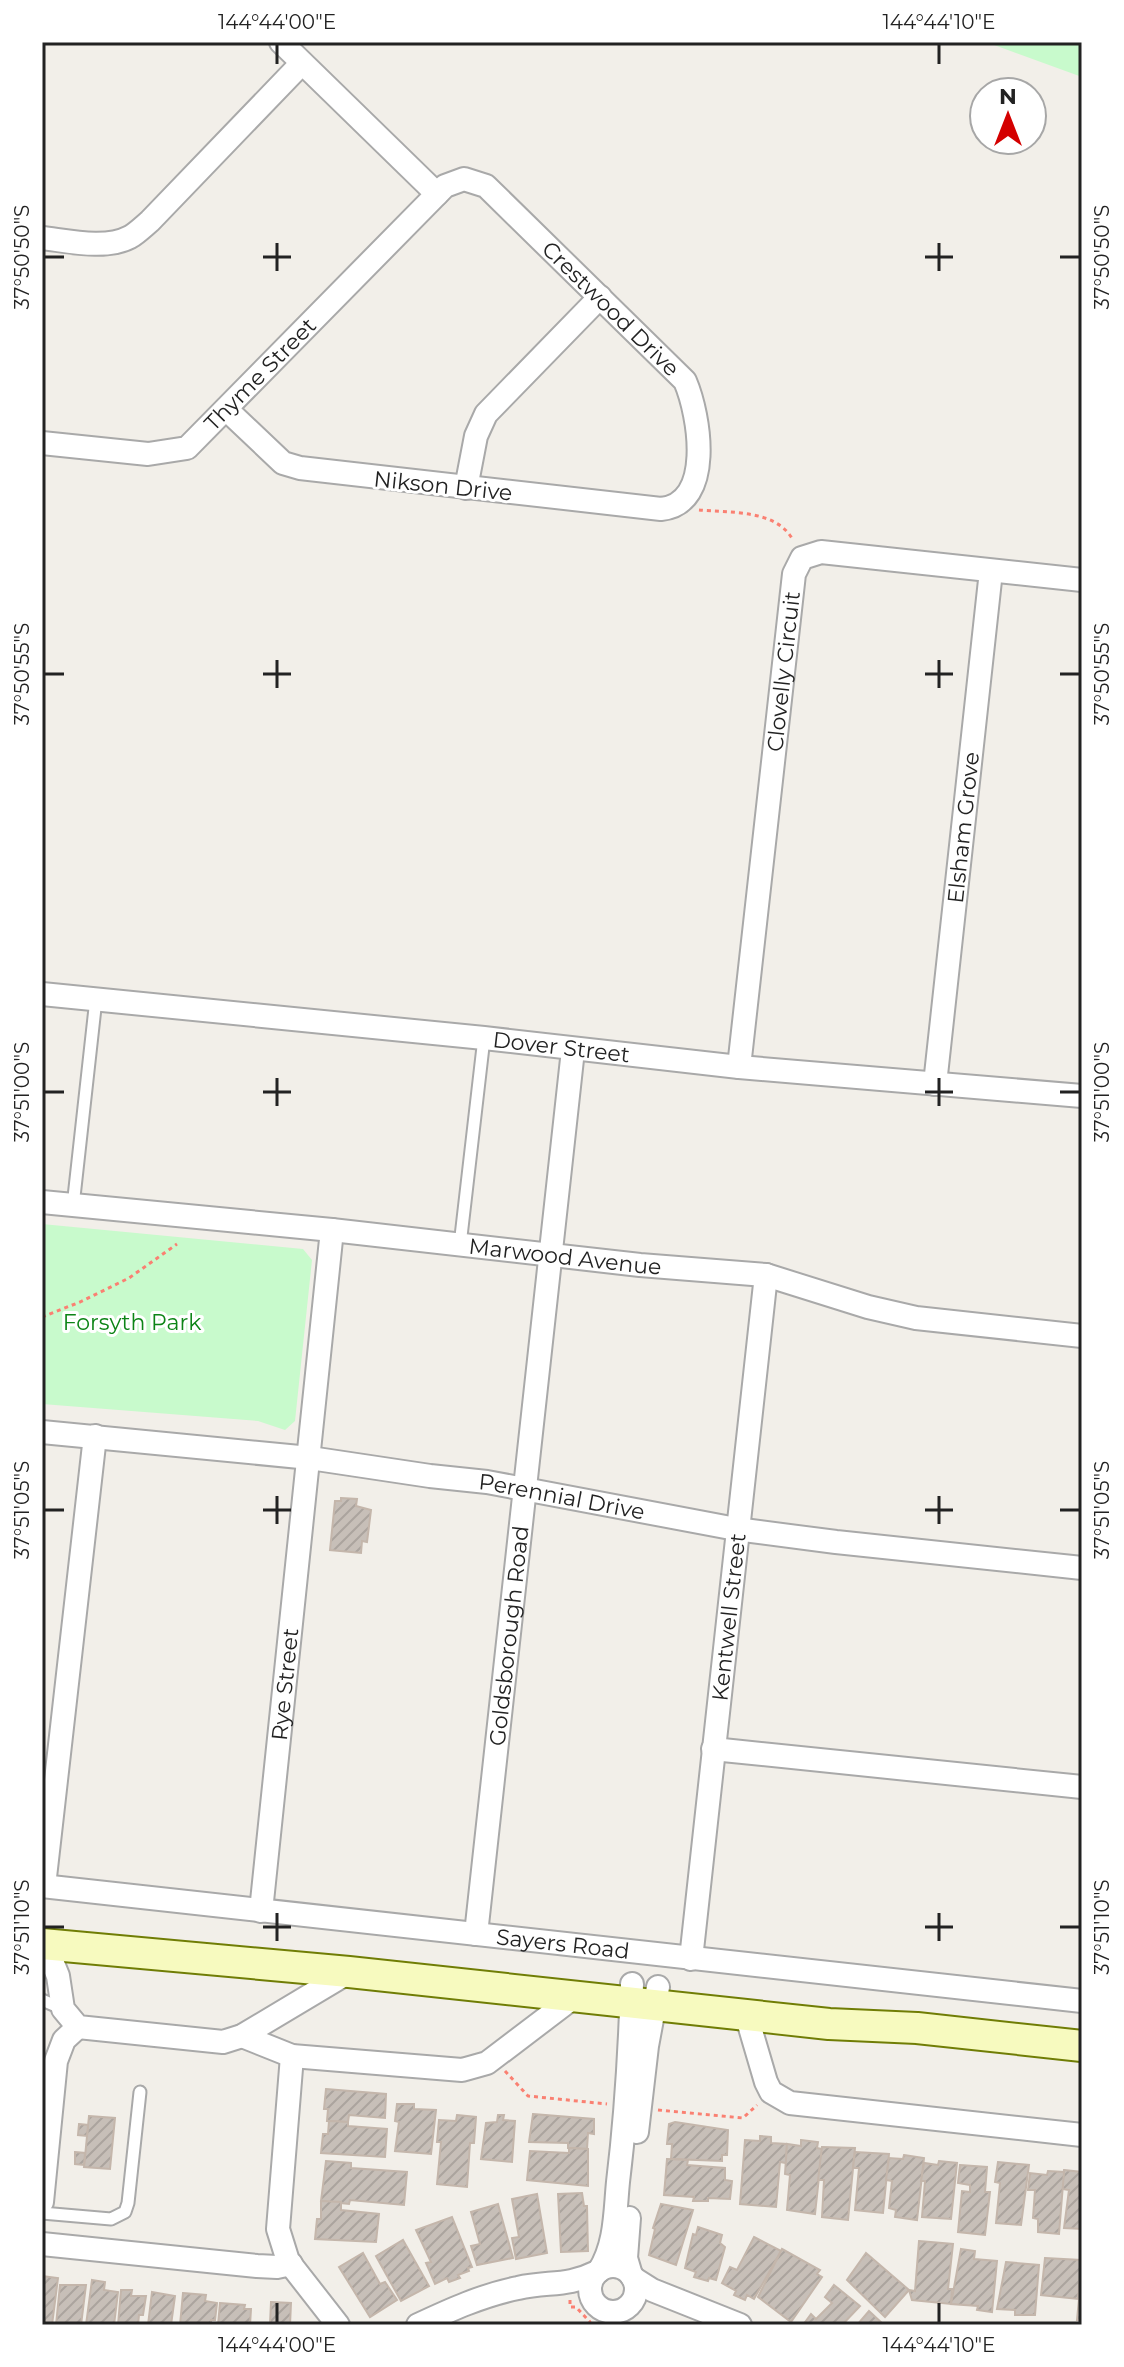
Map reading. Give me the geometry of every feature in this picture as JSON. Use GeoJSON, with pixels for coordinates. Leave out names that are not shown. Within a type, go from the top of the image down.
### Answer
{"type":"FeatureCollection","features":[{"type":"Feature","properties":{"kind":"main road","name":"Sayers Road"},"geometry":{"type":"LineString","coordinates":[[43,1939],[574,1997],[644,1995],[746,2014],[829,2024],[917,2028],[1082,2046]]}},
{"type":"Feature","properties":{"kind":"main road","name":"Sayers Road"},"geometry":{"type":"LineString","coordinates":[[43,1939],[644,1995],[821,2008],[917,2028]]}},
{"type":"Feature","properties":{"kind":"street"},"geometry":{"type":"LineString","coordinates":[[281,42],[437,194]]}},
{"type":"Feature","properties":{"kind":"street"},"geometry":{"type":"LineString","coordinates":[[42,238],[112,242],[130,237],[150,221],[302,63]]}},
{"type":"Feature","properties":{"kind":"street","name":"Crestwood Drive"},"geometry":{"type":"LineString","coordinates":[[437,194],[445,186],[464,179],[486,186],[685,381],[694,401],[698,423],[689,506]]}},
{"type":"Feature","properties":{"kind":"street","name":"Thyme Street"},"geometry":{"type":"LineString","coordinates":[[42,443],[148,454],[187,448],[437,194]]}},
{"type":"Feature","properties":{"kind":"street"},"geometry":{"type":"LineString","coordinates":[[466,488],[476,436],[486,414],[600,297]]}},
{"type":"Feature","properties":{"kind":"street","name":"Nikson Drive"},"geometry":{"type":"LineString","coordinates":[[226,409],[283,463],[339,474],[661,509],[689,506]]}},
{"type":"Feature","properties":{"kind":"street"},"geometry":{"type":"LineString","coordinates":[[802,558],[821,552],[1082,580]]}},
{"type":"Feature","properties":{"kind":"street","name":"Clovelly Circuit"},"geometry":{"type":"LineString","coordinates":[[739,1067],[794,574],[802,558]]}},
{"type":"Feature","properties":{"kind":"street","name":"Elsham Grove"},"geometry":{"type":"LineString","coordinates":[[935,1084],[991,571]]}},
{"type":"Feature","properties":{"kind":"street","name":"Dover Street"},"geometry":{"type":"LineString","coordinates":[[42,994],[739,1067],[1082,1096]]}},
{"type":"Feature","properties":{"kind":"street","name":"Goldsborough Road"},"geometry":{"type":"LineString","coordinates":[[476,1934],[573,1050]]}},
{"type":"Feature","properties":{"kind":"street","name":"Marwood Avenue"},"geometry":{"type":"LineString","coordinates":[[42,1202],[332,1230],[640,1265],[766,1275],[868,1307],[916,1318],[1082,1336]]}},
{"type":"Feature","properties":{"kind":"street","name":"Rye Street"},"geometry":{"type":"LineString","coordinates":[[261,1911],[332,1230]]}},
{"type":"Feature","properties":{"kind":"street","name":"Kentwell Street"},"geometry":{"type":"LineString","coordinates":[[691,1959],[766,1275]]}},
{"type":"Feature","properties":{"kind":"street","name":"Perennial Drive"},"geometry":{"type":"LineString","coordinates":[[42,1432],[310,1458],[525,1488],[736,1529],[1082,1568]]}},
{"type":"Feature","properties":{"kind":"street"},"geometry":{"type":"LineString","coordinates":[[43,1886],[95,1436]]}},
{"type":"Feature","properties":{"kind":"street"},"geometry":{"type":"LineString","coordinates":[[713,1749],[1082,1787]]}},
{"type":"Feature","properties":{"kind":"street","name":"Sayers Road"},"geometry":{"type":"LineString","coordinates":[[43,1886],[1082,2001]]}},
{"type":"Feature","properties":{"kind":"street"},"geometry":{"type":"LineString","coordinates":[[43,1939],[58,1976],[52,2004],[78,2027],[215,2043],[242,2036],[349,1972]]}},
{"type":"Feature","properties":{"kind":"street"},"geometry":{"type":"LineString","coordinates":[[597,2310],[590,2288],[606,2259],[613,2235],[644,1995]]}},
{"type":"Feature","properties":{"kind":"street"},"geometry":{"type":"LineString","coordinates":[[625,2313],[636,2293],[626,2258],[647,2046],[644,1995]]}},
{"type":"Feature","properties":{"kind":"street"},"geometry":{"type":"LineString","coordinates":[[242,2036],[292,2056],[470,2069],[494,2059],[574,1997]]}},
{"type":"Feature","properties":{"kind":"street"},"geometry":{"type":"LineString","coordinates":[[746,2014],[766,2082],[771,2092],[790,2103],[1082,2135]]}},
{"type":"Feature","properties":{"kind":"street"},"geometry":{"type":"LineString","coordinates":[[42,2202],[56,2061],[64,2040],[78,2027]]}},
{"type":"Feature","properties":{"kind":"street"},"geometry":{"type":"LineString","coordinates":[[292,2056],[289,2117],[277,2219],[283,2249],[291,2264],[338,2325]]}},
{"type":"Feature","properties":{"kind":"street"},"geometry":{"type":"LineString","coordinates":[[42,2244],[257,2266],[291,2264]]}},
{"type":"Feature","properties":{"kind":"street"},"geometry":{"type":"LineString","coordinates":[[418,2325],[480,2299],[516,2288],[571,2284],[616,2266],[674,2299],[740,2325]]}},
{"type":"Feature","properties":{"kind":"street"},"geometry":{"type":"LineString","coordinates":[[551,2285],[576,2293],[597,2310],[609,2312],[625,2313],[674,2299]]}},
{"type":"Feature","properties":{"kind":"lane"},"geometry":{"type":"LineString","coordinates":[[73,1206],[96,998]]}},
{"type":"Feature","properties":{"kind":"lane"},"geometry":{"type":"LineString","coordinates":[[460,1245],[484,1038]]}},
{"type":"Feature","properties":{"kind":"lane"},"geometry":{"type":"LineString","coordinates":[[42,2213],[111,2219],[125,2212],[140,2092]]}},
{"type":"Feature","properties":{"kind":"path"},"geometry":{"type":"LineString","coordinates":[[689,506],[768,517],[787,529],[802,558]]}},
{"type":"Feature","properties":{"kind":"path"},"geometry":{"type":"LineString","coordinates":[[42,1317],[129,1278],[177,1244]]}},
{"type":"Feature","properties":{"kind":"green space"},"geometry":{"type":"Polygon","coordinates":[[[986,42],[1082,42],[1082,77],[986,42]]]}},
{"type":"Feature","properties":{"kind":"green space","name":"Forsyth Park"},"geometry":{"type":"Polygon","coordinates":[[[42,1224],[303,1249],[312,1260],[295,1421],[285,1430],[258,1421],[42,1404],[42,1224]]]}},
{"type":"Feature","properties":{"kind":"building"},"geometry":{"type":"Polygon","coordinates":[[[341,1498],[357,1499],[356,1506],[371,1510],[367,1542],[362,1541],[361,1553],[330,1550],[335,1501],[341,1501],[341,1498]]]}},
{"type":"Feature","properties":{"kind":"building"},"geometry":{"type":"Polygon","coordinates":[[[326,2089],[386,2094],[385,2118],[349,2115],[348,2122],[327,2121],[328,2109],[324,2109],[326,2089]]]}},
{"type":"Feature","properties":{"kind":"building"},"geometry":{"type":"Polygon","coordinates":[[[397,2104],[414,2104],[414,2109],[436,2110],[431,2154],[395,2151],[399,2122],[395,2121],[397,2104]]]}},
{"type":"Feature","properties":{"kind":"building"},"geometry":{"type":"Polygon","coordinates":[[[533,2114],[594,2119],[594,2134],[588,2133],[587,2149],[568,2148],[568,2143],[529,2142],[533,2114]]]}},
{"type":"Feature","properties":{"kind":"building"},"geometry":{"type":"Polygon","coordinates":[[[457,2115],[476,2117],[474,2143],[470,2143],[467,2187],[437,2184],[441,2142],[437,2142],[439,2120],[456,2121],[457,2115]]]}},
{"type":"Feature","properties":{"kind":"building"},"geometry":{"type":"Polygon","coordinates":[[[498,2115],[504,2115],[503,2120],[515,2121],[512,2162],[481,2159],[486,2123],[497,2122],[498,2115]]]}},
{"type":"Feature","properties":{"kind":"building"},"geometry":{"type":"Polygon","coordinates":[[[89,2116],[115,2118],[110,2169],[84,2167],[89,2116]]]}},
{"type":"Feature","properties":{"kind":"building"},"geometry":{"type":"Polygon","coordinates":[[[329,2121],[387,2129],[385,2157],[321,2153],[323,2134],[328,2134],[329,2121]]]}},
{"type":"Feature","properties":{"kind":"building"},"geometry":{"type":"Polygon","coordinates":[[[675,2122],[728,2130],[727,2155],[722,2155],[722,2161],[671,2159],[672,2144],[667,2144],[669,2124],[675,2122]]]}},
{"type":"Feature","properties":{"kind":"building"},"geometry":{"type":"Polygon","coordinates":[[[79,2124],[88,2125],[87,2136],[78,2135],[79,2124]]]}},
{"type":"Feature","properties":{"kind":"building"},"geometry":{"type":"Polygon","coordinates":[[[760,2136],[771,2137],[771,2143],[787,2144],[786,2163],[780,2162],[776,2207],[740,2204],[745,2140],[760,2141],[760,2136]]]}},
{"type":"Feature","properties":{"kind":"building"},"geometry":{"type":"Polygon","coordinates":[[[801,2140],[818,2142],[817,2148],[822,2149],[815,2214],[787,2210],[790,2175],[785,2174],[787,2144],[801,2146],[801,2140]]]}},
{"type":"Feature","properties":{"kind":"building"},"geometry":{"type":"Polygon","coordinates":[[[822,2147],[855,2148],[848,2220],[822,2217],[824,2180],[818,2180],[822,2147]]]}},
{"type":"Feature","properties":{"kind":"building"},"geometry":{"type":"Polygon","coordinates":[[[569,2148],[588,2149],[588,2186],[527,2180],[530,2151],[569,2153],[569,2148]]]}},
{"type":"Feature","properties":{"kind":"building"},"geometry":{"type":"Polygon","coordinates":[[[75,2152],[85,2153],[84,2165],[75,2164],[75,2152]]]}},
{"type":"Feature","properties":{"kind":"building"},"geometry":{"type":"Polygon","coordinates":[[[855,2152],[889,2154],[883,2213],[855,2210],[859,2168],[853,2168],[855,2152]]]}},
{"type":"Feature","properties":{"kind":"building"},"geometry":{"type":"Polygon","coordinates":[[[904,2155],[924,2158],[917,2220],[895,2217],[896,2210],[889,2208],[892,2181],[886,2180],[889,2158],[903,2159],[904,2155]]]}},
{"type":"Feature","properties":{"kind":"building"},"geometry":{"type":"Polygon","coordinates":[[[667,2159],[688,2160],[687,2165],[725,2168],[725,2180],[732,2181],[730,2199],[693,2201],[694,2197],[664,2195],[667,2159]]]}},
{"type":"Feature","properties":{"kind":"building"},"geometry":{"type":"Polygon","coordinates":[[[326,2161],[351,2163],[351,2168],[407,2172],[404,2205],[321,2201],[326,2161]]]}},
{"type":"Feature","properties":{"kind":"building"},"geometry":{"type":"Polygon","coordinates":[[[939,2161],[957,2163],[951,2219],[922,2217],[924,2163],[938,2165],[939,2161]]]}},
{"type":"Feature","properties":{"kind":"building"},"geometry":{"type":"Polygon","coordinates":[[[998,2162],[1029,2165],[1021,2225],[996,2223],[1000,2183],[995,2182],[998,2162]]]}},
{"type":"Feature","properties":{"kind":"building"},"geometry":{"type":"Polygon","coordinates":[[[960,2165],[987,2167],[985,2192],[990,2192],[985,2235],[958,2232],[962,2191],[970,2192],[970,2185],[958,2183],[960,2165]]]}},
{"type":"Feature","properties":{"kind":"building"},"geometry":{"type":"Polygon","coordinates":[[[1064,2170],[1082,2172],[1082,2229],[1064,2228],[1069,2190],[1062,2189],[1064,2170]]]}},
{"type":"Feature","properties":{"kind":"building"},"geometry":{"type":"Polygon","coordinates":[[[1048,2171],[1064,2172],[1059,2234],[1038,2232],[1038,2219],[1033,2218],[1035,2190],[1028,2190],[1030,2173],[1047,2175],[1048,2171]]]}},
{"type":"Feature","properties":{"kind":"building"},"geometry":{"type":"Polygon","coordinates":[[[582,2193],[584,2206],[587,2206],[588,2251],[561,2252],[558,2194],[582,2193]]]}},
{"type":"Feature","properties":{"kind":"building"},"geometry":{"type":"Polygon","coordinates":[[[537,2194],[547,2253],[516,2259],[512,2238],[519,2237],[512,2199],[537,2194]]]}},
{"type":"Feature","properties":{"kind":"building"},"geometry":{"type":"Polygon","coordinates":[[[321,2201],[341,2202],[341,2210],[379,2214],[376,2242],[315,2239],[317,2219],[321,2219],[321,2201]]]}},
{"type":"Feature","properties":{"kind":"building"},"geometry":{"type":"Polygon","coordinates":[[[498,2204],[513,2258],[477,2265],[471,2246],[480,2244],[471,2212],[498,2204]]]}},
{"type":"Feature","properties":{"kind":"building"},"geometry":{"type":"Polygon","coordinates":[[[661,2204],[693,2210],[676,2265],[649,2255],[661,2204]]]}},
{"type":"Feature","properties":{"kind":"building"},"geometry":{"type":"Polygon","coordinates":[[[452,2217],[472,2267],[458,2275],[460,2278],[449,2282],[447,2278],[435,2284],[426,2263],[431,2262],[416,2230],[452,2217]]]}},
{"type":"Feature","properties":{"kind":"building"},"geometry":{"type":"Polygon","coordinates":[[[698,2227],[722,2235],[720,2243],[725,2247],[716,2280],[694,2277],[696,2272],[685,2268],[693,2234],[696,2235],[698,2227]]]}},
{"type":"Feature","properties":{"kind":"building"},"geometry":{"type":"Polygon","coordinates":[[[754,2237],[781,2251],[754,2299],[747,2295],[745,2300],[734,2295],[736,2291],[722,2283],[730,2267],[737,2270],[754,2237]]]}},
{"type":"Feature","properties":{"kind":"building"},"geometry":{"type":"Polygon","coordinates":[[[403,2240],[429,2286],[401,2301],[376,2256],[403,2240]]]}},
{"type":"Feature","properties":{"kind":"building"},"geometry":{"type":"Polygon","coordinates":[[[919,2241],[953,2244],[948,2289],[952,2289],[951,2304],[912,2300],[909,2290],[915,2291],[919,2241]]]}},
{"type":"Feature","properties":{"kind":"building"},"geometry":{"type":"Polygon","coordinates":[[[782,2249],[820,2270],[817,2274],[822,2277],[791,2322],[758,2297],[782,2249]]]}},
{"type":"Feature","properties":{"kind":"building"},"geometry":{"type":"Polygon","coordinates":[[[961,2249],[975,2251],[974,2259],[997,2261],[992,2312],[977,2310],[978,2306],[951,2304],[961,2249]]]}},
{"type":"Feature","properties":{"kind":"building"},"geometry":{"type":"Polygon","coordinates":[[[363,2253],[380,2284],[385,2282],[397,2300],[370,2317],[339,2267],[363,2253]]]}},
{"type":"Feature","properties":{"kind":"building"},"geometry":{"type":"Polygon","coordinates":[[[866,2253],[909,2290],[885,2317],[847,2280],[866,2253]]]}},
{"type":"Feature","properties":{"kind":"building"},"geometry":{"type":"Polygon","coordinates":[[[1045,2258],[1081,2260],[1078,2299],[1041,2295],[1045,2258]]]}},
{"type":"Feature","properties":{"kind":"building"},"geometry":{"type":"Polygon","coordinates":[[[1006,2262],[1039,2265],[1035,2315],[1015,2315],[1015,2310],[997,2309],[1006,2262]]]}},
{"type":"Feature","properties":{"kind":"building"},"geometry":{"type":"Polygon","coordinates":[[[42,2276],[58,2278],[52,2325],[42,2325],[42,2276]]]}},
{"type":"Feature","properties":{"kind":"building"},"geometry":{"type":"Polygon","coordinates":[[[92,2280],[105,2282],[104,2290],[118,2292],[114,2325],[86,2325],[92,2280]]]}},
{"type":"Feature","properties":{"kind":"building"},"geometry":{"type":"Polygon","coordinates":[[[60,2285],[86,2285],[81,2325],[56,2325],[60,2285]]]}},
{"type":"Feature","properties":{"kind":"building"},"geometry":{"type":"Polygon","coordinates":[[[834,2285],[860,2306],[842,2325],[803,2325],[811,2314],[816,2319],[832,2303],[825,2297],[834,2285]]]}},
{"type":"Feature","properties":{"kind":"building"},"geometry":{"type":"Polygon","coordinates":[[[121,2290],[132,2290],[131,2296],[146,2296],[138,2325],[118,2325],[121,2290]]]}},
{"type":"Feature","properties":{"kind":"building"},"geometry":{"type":"Polygon","coordinates":[[[152,2292],[175,2296],[171,2325],[148,2325],[152,2292]]]}},
{"type":"Feature","properties":{"kind":"building"},"geometry":{"type":"Polygon","coordinates":[[[183,2293],[206,2295],[205,2301],[217,2303],[215,2320],[211,2320],[211,2325],[180,2325],[183,2293]]]}},
{"type":"Feature","properties":{"kind":"building"},"geometry":{"type":"Polygon","coordinates":[[[1079,2299],[1082,2299],[1082,2320],[1077,2320],[1079,2299]]]}},
{"type":"Feature","properties":{"kind":"building"},"geometry":{"type":"Polygon","coordinates":[[[271,2302],[291,2303],[290,2325],[259,2325],[270,2324],[271,2302]]]}},
{"type":"Feature","properties":{"kind":"building"},"geometry":{"type":"Polygon","coordinates":[[[220,2303],[245,2305],[244,2309],[251,2309],[250,2325],[218,2325],[220,2303]]]}},
{"type":"Feature","properties":{"kind":"building"},"geometry":{"type":"Polygon","coordinates":[[[869,2311],[884,2325],[857,2325],[869,2311]]]}}]}
